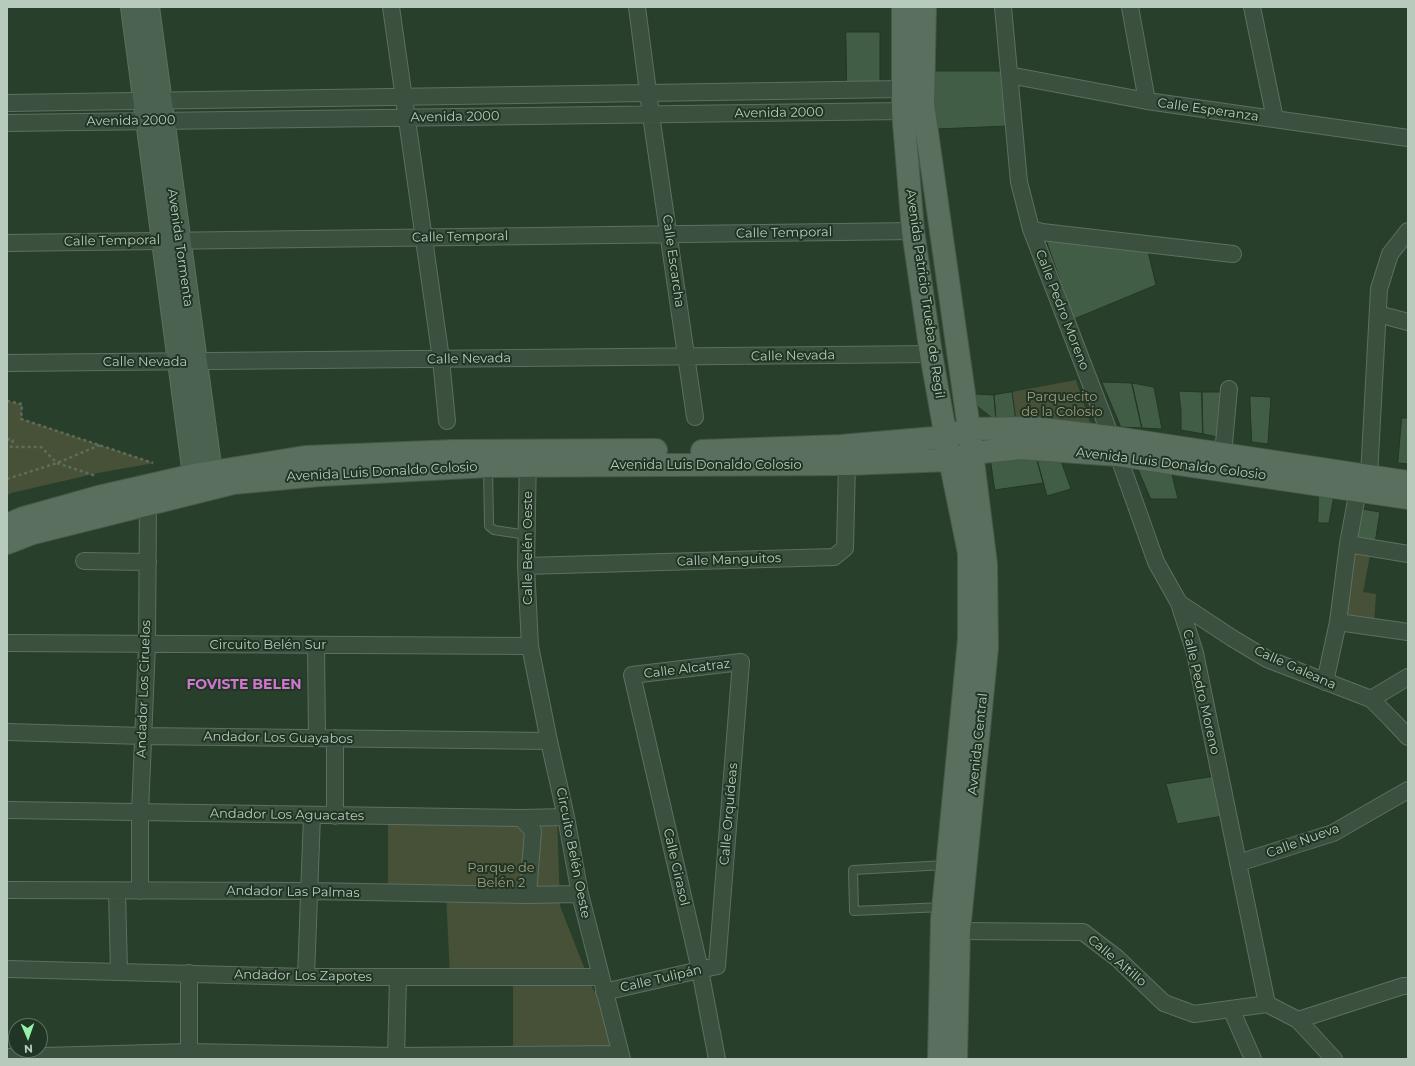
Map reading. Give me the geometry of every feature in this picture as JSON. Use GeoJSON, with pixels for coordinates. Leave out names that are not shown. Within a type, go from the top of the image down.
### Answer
{"type":"FeatureCollection","features":[{"type":"Feature","properties":{"kind":"main road","name":"Avenida Patricio Trueba de Regil"},"geometry":{"type":"LineString","coordinates":[[903,7],[903,112],[913,231],[931,354],[946,437]]}},
{"type":"Feature","properties":{"kind":"main road","name":"Avenida Patricio Trueba de Regil"},"geometry":{"type":"LineString","coordinates":[[925,7],[923,104],[969,429]]}},
{"type":"Feature","properties":{"kind":"main road"},"geometry":{"type":"LineString","coordinates":[[7,543],[33,532],[206,478],[305,457],[454,451],[528,458],[841,446],[946,437],[969,429],[1033,428],[1114,446],[1223,454],[1363,483],[1408,482]]}},
{"type":"Feature","properties":{"kind":"main road","name":"Avenida Central"},"geometry":{"type":"LineString","coordinates":[[956,1059],[959,931],[987,648],[986,564],[969,429]]}},
{"type":"Feature","properties":{"kind":"main road","name":"Avenida Central"},"geometry":{"type":"LineString","coordinates":[[939,1059],[943,907],[969,647],[970,623],[970,553],[946,437]]}},
{"type":"Feature","properties":{"kind":"main road","name":"Avenida Luis Donaldo Colosio"},"geometry":{"type":"LineString","coordinates":[[206,478],[233,483],[320,475],[488,466],[528,458],[847,464],[950,460],[972,453],[1021,448],[1114,446],[1363,483],[1408,498]]}},
{"type":"Feature","properties":{"kind":"main road"},"geometry":{"type":"LineString","coordinates":[[7,525],[23,518],[98,498],[147,496]]}},
{"type":"Feature","properties":{"kind":"street","name":"Avenida Tormenta"},"geometry":{"type":"LineString","coordinates":[[132,7],[154,111]]}},
{"type":"Feature","properties":{"kind":"street","name":"Avenida Tormenta"},"geometry":{"type":"LineString","coordinates":[[148,7],[154,111],[187,362],[206,478]]}},
{"type":"Feature","properties":{"kind":"street"},"geometry":{"type":"LineString","coordinates":[[391,7],[441,359],[447,421]]}},
{"type":"Feature","properties":{"kind":"street","name":"Calle Escarcha"},"geometry":{"type":"LineString","coordinates":[[637,7],[695,417]]}},
{"type":"Feature","properties":{"kind":"street","name":"Calle Pedro Moreno"},"geometry":{"type":"LineString","coordinates":[[1003,7],[1020,182],[1031,228],[1114,446],[1156,562],[1179,603],[1195,653],[1268,1004]]}},
{"type":"Feature","properties":{"kind":"street"},"geometry":{"type":"LineString","coordinates":[[1130,7],[1147,101]]}},
{"type":"Feature","properties":{"kind":"street"},"geometry":{"type":"LineString","coordinates":[[1252,7],[1275,119]]}},
{"type":"Feature","properties":{"kind":"street","name":"Calle Esperanza"},"geometry":{"type":"LineString","coordinates":[[1009,75],[1147,101],[1408,138]]}},
{"type":"Feature","properties":{"kind":"street","name":"Avenida 2000"},"geometry":{"type":"LineString","coordinates":[[7,103],[154,111],[407,118],[902,89]]}},
{"type":"Feature","properties":{"kind":"street","name":"Avenida 2000"},"geometry":{"type":"LineString","coordinates":[[7,122],[154,111],[404,97],[903,112]]}},
{"type":"Feature","properties":{"kind":"street"},"geometry":{"type":"LineString","coordinates":[[1031,228],[1042,232],[1233,254]]}},
{"type":"Feature","properties":{"kind":"street","name":"Calle Temporal"},"geometry":{"type":"LineString","coordinates":[[7,243],[913,231]]}},
{"type":"Feature","properties":{"kind":"street"},"geometry":{"type":"LineString","coordinates":[[1325,682],[1338,622],[1348,544],[1363,483],[1379,289],[1390,254],[1408,231]]}},
{"type":"Feature","properties":{"kind":"street"},"geometry":{"type":"LineString","coordinates":[[1378,314],[1408,322]]}},
{"type":"Feature","properties":{"kind":"street","name":"Calle Nevada"},"geometry":{"type":"LineString","coordinates":[[7,363],[931,354]]}},
{"type":"Feature","properties":{"kind":"street"},"geometry":{"type":"LineString","coordinates":[[1223,454],[1229,389]]}},
{"type":"Feature","properties":{"kind":"street","name":"Calle Belén Oeste"},"geometry":{"type":"LineString","coordinates":[[528,458],[526,566],[530,646]]}},
{"type":"Feature","properties":{"kind":"street","name":"Calle Manguitos"},"geometry":{"type":"LineString","coordinates":[[526,566],[834,557],[845,548],[847,464]]}},
{"type":"Feature","properties":{"kind":"street","name":"Andador Los Ciruelos"},"geometry":{"type":"LineString","coordinates":[[140,891],[140,812],[147,645],[147,496]]}},
{"type":"Feature","properties":{"kind":"street"},"geometry":{"type":"LineString","coordinates":[[1348,544],[1408,554]]}},
{"type":"Feature","properties":{"kind":"street"},"geometry":{"type":"LineString","coordinates":[[84,561],[148,562]]}},
{"type":"Feature","properties":{"kind":"street","name":"Calle Galeana"},"geometry":{"type":"LineString","coordinates":[[1179,603],[1267,659],[1370,699],[1391,718],[1408,737]]}},
{"type":"Feature","properties":{"kind":"street"},"geometry":{"type":"LineString","coordinates":[[1338,622],[1408,632]]}},
{"type":"Feature","properties":{"kind":"street","name":"Circuito Belén Sur"},"geometry":{"type":"LineString","coordinates":[[7,643],[530,646]]}},
{"type":"Feature","properties":{"kind":"street"},"geometry":{"type":"LineString","coordinates":[[316,645],[317,738]]}},
{"type":"Feature","properties":{"kind":"street","name":"Circuito Belén Oeste"},"geometry":{"type":"LineString","coordinates":[[530,646],[566,817],[580,894],[621,1056]]}},
{"type":"Feature","properties":{"kind":"street","name":"Calle Alcatraz"},"geometry":{"type":"LineString","coordinates":[[632,675],[741,662]]}},
{"type":"Feature","properties":{"kind":"street","name":"Calle Orquídeas"},"geometry":{"type":"LineString","coordinates":[[717,966],[741,662]]}},
{"type":"Feature","properties":{"kind":"street","name":"Calle Girasol"},"geometry":{"type":"LineString","coordinates":[[632,675],[700,970],[717,1059]]}},
{"type":"Feature","properties":{"kind":"street"},"geometry":{"type":"LineString","coordinates":[[1370,699],[1408,677]]}},
{"type":"Feature","properties":{"kind":"street","name":"Andador Los Guayabos"},"geometry":{"type":"LineString","coordinates":[[7,732],[143,736],[549,741]]}},
{"type":"Feature","properties":{"kind":"street"},"geometry":{"type":"LineString","coordinates":[[335,738],[335,816]]}},
{"type":"Feature","properties":{"kind":"street","name":"Calle Nueva"},"geometry":{"type":"LineString","coordinates":[[1238,863],[1333,833],[1408,790]]}},
{"type":"Feature","properties":{"kind":"street","name":"Andador Los Aguacates"},"geometry":{"type":"LineString","coordinates":[[7,810],[335,816],[566,817]]}},
{"type":"Feature","properties":{"kind":"street"},"geometry":{"type":"LineString","coordinates":[[306,977],[312,815]]}},
{"type":"Feature","properties":{"kind":"street"},"geometry":{"type":"LineString","coordinates":[[521,818],[533,831],[528,894]]}},
{"type":"Feature","properties":{"kind":"street","name":"Andador Las Palmas"},"geometry":{"type":"LineString","coordinates":[[7,890],[580,894]]}},
{"type":"Feature","properties":{"kind":"street"},"geometry":{"type":"LineString","coordinates":[[117,891],[119,972]]}},
{"type":"Feature","properties":{"kind":"street","name":"Calle Altillo"},"geometry":{"type":"LineString","coordinates":[[959,931],[1082,932],[1117,958],[1164,1003],[1194,1014],[1268,1004]]}},
{"type":"Feature","properties":{"kind":"street","name":"Calle Tulipán"},"geometry":{"type":"LineString","coordinates":[[604,992],[717,966]]}},
{"type":"Feature","properties":{"kind":"street","name":"Andador Los Zapotes"},"geometry":{"type":"LineString","coordinates":[[7,969],[306,977],[600,977]]}},
{"type":"Feature","properties":{"kind":"street"},"geometry":{"type":"LineString","coordinates":[[189,973],[189,1055]]}},
{"type":"Feature","properties":{"kind":"street"},"geometry":{"type":"LineString","coordinates":[[396,1058],[398,977]]}},
{"type":"Feature","properties":{"kind":"street"},"geometry":{"type":"LineString","coordinates":[[1298,1020],[1403,986],[1408,986]]}},
{"type":"Feature","properties":{"kind":"street"},"geometry":{"type":"LineString","coordinates":[[1268,1004],[1298,1020],[1334,1059]]}},
{"type":"Feature","properties":{"kind":"street"},"geometry":{"type":"LineString","coordinates":[[1231,1009],[1253,1059]]}},
{"type":"Feature","properties":{"kind":"street"},"geometry":{"type":"LineString","coordinates":[[7,1057],[189,1055],[396,1058],[621,1056]]}},
{"type":"Feature","properties":{"kind":"lane"},"geometry":{"type":"LineString","coordinates":[[488,466],[489,526],[494,530],[527,535]]}},
{"type":"Feature","properties":{"kind":"lane"},"geometry":{"type":"LineString","coordinates":[[943,907],[854,911],[853,870],[947,865]]}},
{"type":"Feature","properties":{"kind":"path"},"geometry":{"type":"LineString","coordinates":[[7,401],[22,404],[21,419],[153,463]]}},
{"type":"Feature","properties":{"kind":"path"},"geometry":{"type":"LineString","coordinates":[[7,439],[13,440],[11,447],[41,446],[57,463],[96,476]]}},
{"type":"Feature","properties":{"kind":"path"},"geometry":{"type":"LineString","coordinates":[[7,479],[57,463],[100,445]]}},
{"type":"Feature","properties":{"kind":"green space","name":"Parquecito de la Colosio"},"geometry":{"type":"Polygon","coordinates":[[[1076,380],[1091,425],[1016,421],[1012,392],[1076,380]]]}},
{"type":"Feature","properties":{"kind":"green space"},"geometry":{"type":"Polygon","coordinates":[[[7,401],[22,404],[22,419],[154,463],[98,473],[11,493],[7,496],[7,401]]]}},
{"type":"Feature","properties":{"kind":"green space"},"geometry":{"type":"Polygon","coordinates":[[[1350,547],[1371,550],[1363,592],[1376,594],[1374,625],[1342,621],[1350,547]]]}},
{"type":"Feature","properties":{"kind":"green space","name":"Parque de Belén 2"},"geometry":{"type":"Polygon","coordinates":[[[388,817],[557,817],[560,906],[591,985],[604,1010],[614,1044],[608,1054],[513,1059],[513,977],[450,977],[446,893],[388,893],[388,817]]]}},
{"type":"Feature","properties":{"kind":"building"},"geometry":{"type":"Polygon","coordinates":[[[846,32],[880,32],[880,83],[847,83],[846,32]]]}},
{"type":"Feature","properties":{"kind":"building"},"geometry":{"type":"Polygon","coordinates":[[[933,71],[1000,71],[1008,126],[936,129],[933,71]]]}},
{"type":"Feature","properties":{"kind":"building"},"geometry":{"type":"Polygon","coordinates":[[[1046,239],[1147,247],[1156,285],[1074,319],[1046,239]]]}},
{"type":"Feature","properties":{"kind":"building"},"geometry":{"type":"Polygon","coordinates":[[[1102,382],[1132,383],[1142,428],[1121,427],[1102,382]]]}},
{"type":"Feature","properties":{"kind":"building"},"geometry":{"type":"Polygon","coordinates":[[[1132,383],[1154,387],[1162,429],[1142,428],[1132,383]]]}},
{"type":"Feature","properties":{"kind":"building"},"geometry":{"type":"Polygon","coordinates":[[[1179,391],[1202,392],[1203,434],[1181,430],[1179,391]]]}},
{"type":"Feature","properties":{"kind":"building"},"geometry":{"type":"Polygon","coordinates":[[[1012,392],[1016,421],[996,421],[994,395],[1012,392]]]}},
{"type":"Feature","properties":{"kind":"building"},"geometry":{"type":"Polygon","coordinates":[[[1202,392],[1228,392],[1223,438],[1203,434],[1202,392]]]}},
{"type":"Feature","properties":{"kind":"building"},"geometry":{"type":"Polygon","coordinates":[[[975,394],[994,395],[996,421],[977,406],[975,394]]]}},
{"type":"Feature","properties":{"kind":"building"},"geometry":{"type":"Polygon","coordinates":[[[1250,396],[1271,397],[1268,444],[1252,442],[1250,396]]]}},
{"type":"Feature","properties":{"kind":"building"},"geometry":{"type":"Polygon","coordinates":[[[1402,418],[1408,418],[1408,464],[1398,463],[1402,418]]]}},
{"type":"Feature","properties":{"kind":"building"},"geometry":{"type":"Polygon","coordinates":[[[990,455],[1036,456],[1043,483],[995,490],[990,455]]]}},
{"type":"Feature","properties":{"kind":"building"},"geometry":{"type":"Polygon","coordinates":[[[1059,455],[1071,489],[1047,496],[1036,456],[1059,455]]]}},
{"type":"Feature","properties":{"kind":"building"},"geometry":{"type":"Polygon","coordinates":[[[1135,462],[1170,466],[1178,499],[1151,499],[1135,462]]]}},
{"type":"Feature","properties":{"kind":"building"},"geometry":{"type":"Polygon","coordinates":[[[1319,484],[1335,490],[1329,523],[1318,523],[1319,484]]]}},
{"type":"Feature","properties":{"kind":"building"},"geometry":{"type":"Polygon","coordinates":[[[1357,508],[1380,512],[1375,543],[1354,542],[1357,508]]]}},
{"type":"Feature","properties":{"kind":"building"},"geometry":{"type":"Polygon","coordinates":[[[1217,776],[1223,816],[1177,824],[1166,784],[1217,776]]]}},
{"type":"Feature","properties":{"kind":"district","name":"FOVISTE BELEN"},"geometry":{"type":"Point","coordinates":[244,685]}}]}
